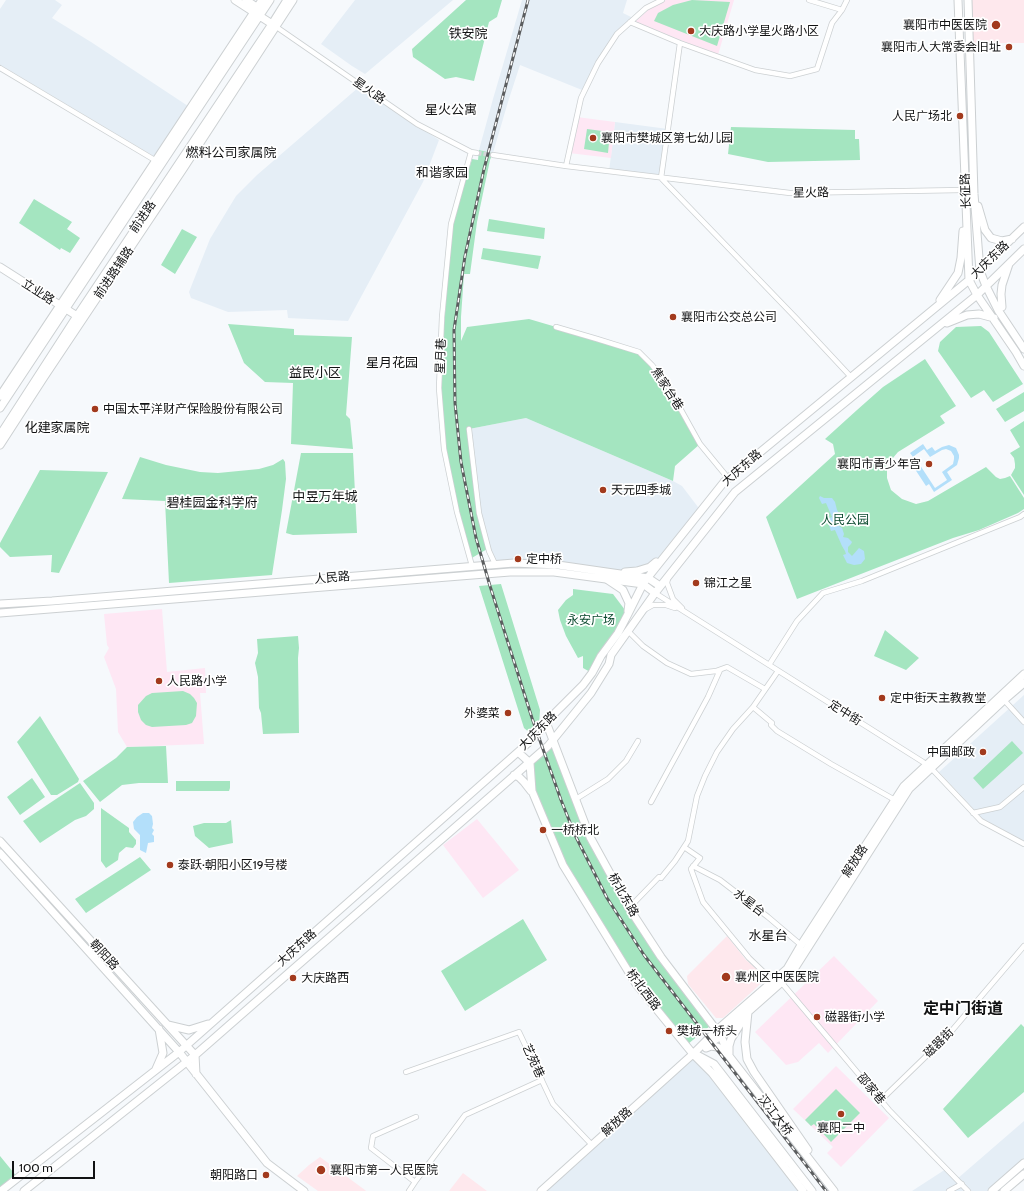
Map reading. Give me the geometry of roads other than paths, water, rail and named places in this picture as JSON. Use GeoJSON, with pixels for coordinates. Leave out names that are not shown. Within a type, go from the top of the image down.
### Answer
{"type":"FeatureCollection","features":[{"type":"Feature","properties":{"kind":"main road"},"geometry":{"type":"LineString","coordinates":[[158,162],[247,24],[259,12],[262,0]]}},
{"type":"Feature","properties":{"kind":"main road","name":"前进路"},"geometry":{"type":"LineString","coordinates":[[0,408],[62,307],[158,162],[244,40],[259,12],[270,0]]}},
{"type":"Feature","properties":{"kind":"main road","name":"前进路"},"geometry":{"type":"LineString","coordinates":[[0,435],[77,316],[274,25],[286,0]]}},
{"type":"Feature","properties":{"kind":"main road","name":"前进路辅路"},"geometry":{"type":"LineString","coordinates":[[0,445],[178,176],[274,25],[293,0]]}},
{"type":"Feature","properties":{"kind":"main road","name":"长征路"},"geometry":{"type":"LineString","coordinates":[[958,0],[969,280],[977,295],[994,318],[1024,366]]}},
{"type":"Feature","properties":{"kind":"main road","name":"长征路"},"geometry":{"type":"LineString","coordinates":[[968,0],[974,194],[980,270],[988,289],[1024,341]]}},
{"type":"Feature","properties":{"kind":"main road"},"geometry":{"type":"LineString","coordinates":[[241,1],[259,12],[274,25]]}},
{"type":"Feature","properties":{"kind":"main road"},"geometry":{"type":"LineString","coordinates":[[241,1],[248,17],[244,40]]}},
{"type":"Feature","properties":{"kind":"main road"},"geometry":{"type":"LineString","coordinates":[[933,309],[958,273],[963,236],[963,172],[965,163]]}},
{"type":"Feature","properties":{"kind":"main road"},"geometry":{"type":"LineString","coordinates":[[974,194],[985,230],[992,238],[1002,241],[1012,239]]}},
{"type":"Feature","properties":{"kind":"main road","name":"大庆东路"},"geometry":{"type":"LineString","coordinates":[[1,1191],[179,1052],[536,736],[546,722],[583,685],[592,673],[601,656],[618,633],[643,584],[724,482],[969,280],[1024,227]]}},
{"type":"Feature","properties":{"kind":"main road","name":"大庆东路"},"geometry":{"type":"LineString","coordinates":[[24,1191],[187,1062],[514,775],[530,763],[548,746],[552,739],[591,693],[609,664],[612,655],[660,586],[735,492],[977,295],[988,289],[1009,263],[1024,249]]}},
{"type":"Feature","properties":{"kind":"main road"},"geometry":{"type":"LineString","coordinates":[[1009,263],[1002,285],[1000,308],[1024,349]]}},
{"type":"Feature","properties":{"kind":"main road","name":"立业路"},"geometry":{"type":"LineString","coordinates":[[0,266],[77,316]]}},
{"type":"Feature","properties":{"kind":"main road"},"geometry":{"type":"LineString","coordinates":[[0,396],[62,307]]}},
{"type":"Feature","properties":{"kind":"main road"},"geometry":{"type":"LineString","coordinates":[[936,328],[967,315],[979,314],[994,318]]}},
{"type":"Feature","properties":{"kind":"main road"},"geometry":{"type":"LineString","coordinates":[[1016,352],[1024,362]]}},
{"type":"Feature","properties":{"kind":"main road"},"geometry":{"type":"LineString","coordinates":[[610,577],[650,567],[667,553]]}},
{"type":"Feature","properties":{"kind":"main road","name":"人民路"},"geometry":{"type":"LineString","coordinates":[[0,604],[514,563],[558,565],[643,584]]}},
{"type":"Feature","properties":{"kind":"main road","name":"人民路"},"geometry":{"type":"LineString","coordinates":[[0,613],[510,572],[554,572],[610,577],[648,578],[660,586]]}},
{"type":"Feature","properties":{"kind":"main road"},"geometry":{"type":"LineString","coordinates":[[610,577],[623,590],[629,603],[628,614]]}},
{"type":"Feature","properties":{"kind":"main road"},"geometry":{"type":"LineString","coordinates":[[643,584],[655,593]]}},
{"type":"Feature","properties":{"kind":"main road","name":"解放路"},"geometry":{"type":"LineString","coordinates":[[541,1191],[693,1054],[748,1012],[790,974],[909,789],[929,766],[1024,674]]}},
{"type":"Feature","properties":{"kind":"main road","name":"解放路"},"geometry":{"type":"LineString","coordinates":[[719,1033],[786,969],[904,786],[1024,683]]}},
{"type":"Feature","properties":{"kind":"main road","name":"桥北东路"},"geometry":{"type":"LineString","coordinates":[[546,722],[590,837],[629,908],[661,957],[719,1033]]}},
{"type":"Feature","properties":{"kind":"main road"},"geometry":{"type":"LineString","coordinates":[[518,752],[530,763]]}},
{"type":"Feature","properties":{"kind":"main road","name":"桥北西路"},"geometry":{"type":"LineString","coordinates":[[530,763],[532,791],[564,865],[636,984],[693,1054],[712,1073],[803,1191]]}},
{"type":"Feature","properties":{"kind":"main road"},"geometry":{"type":"LineString","coordinates":[[514,775],[519,777],[532,791]]}},
{"type":"Feature","properties":{"kind":"main road","name":"朝阳路"},"geometry":{"type":"LineString","coordinates":[[0,841],[195,1055]]}},
{"type":"Feature","properties":{"kind":"main road","name":"朝阳路"},"geometry":{"type":"LineString","coordinates":[[0,853],[179,1052],[267,1163],[304,1191]]}},
{"type":"Feature","properties":{"kind":"main road"},"geometry":{"type":"LineString","coordinates":[[729,1056],[731,1039],[748,1012]]}},
{"type":"Feature","properties":{"kind":"main road"},"geometry":{"type":"LineString","coordinates":[[748,1012],[745,1042],[747,1059],[754,1072],[798,1136],[840,1191]]}},
{"type":"Feature","properties":{"kind":"main road"},"geometry":{"type":"LineString","coordinates":[[168,1025],[189,1030],[212,1023]]}},
{"type":"Feature","properties":{"kind":"main road"},"geometry":{"type":"LineString","coordinates":[[156,1070],[163,1053],[158,1029]]}},
{"type":"Feature","properties":{"kind":"main road","name":"汉江大桥"},"geometry":{"type":"LineString","coordinates":[[719,1033],[729,1056],[834,1191]]}},
{"type":"Feature","properties":{"kind":"main road"},"geometry":{"type":"LineString","coordinates":[[693,1054],[711,1046],[721,1049],[729,1056]]}},
{"type":"Feature","properties":{"kind":"main road","name":"汉江大桥"},"geometry":{"type":"LineString","coordinates":[[693,1054],[714,1064],[812,1191]]}},
{"type":"Feature","properties":{"kind":"main road"},"geometry":{"type":"LineString","coordinates":[[195,1055],[196,1074]]}},
{"type":"Feature","properties":{"kind":"main road"},"geometry":{"type":"LineString","coordinates":[[992,1191],[1024,1163]]}},
{"type":"Feature","properties":{"kind":"main road"},"geometry":{"type":"LineString","coordinates":[[1004,1191],[1024,1174]]}},
{"type":"Feature","properties":{"kind":"street"},"geometry":{"type":"LineString","coordinates":[[566,166],[581,98],[598,63],[617,34],[646,8],[662,0]]}},
{"type":"Feature","properties":{"kind":"street"},"geometry":{"type":"LineString","coordinates":[[809,0],[842,10]]}},
{"type":"Feature","properties":{"kind":"street"},"geometry":{"type":"LineString","coordinates":[[630,22],[680,43],[755,70],[790,76],[817,69],[832,24],[842,10],[846,0]]}},
{"type":"Feature","properties":{"kind":"street","name":"星火路"},"geometry":{"type":"LineString","coordinates":[[274,25],[417,124],[471,152]]}},
{"type":"Feature","properties":{"kind":"street"},"geometry":{"type":"LineString","coordinates":[[680,43],[661,178],[851,377]]}},
{"type":"Feature","properties":{"kind":"street"},"geometry":{"type":"LineString","coordinates":[[0,68],[158,162]]}},
{"type":"Feature","properties":{"kind":"street"},"geometry":{"type":"LineString","coordinates":[[471,152],[477,153]]}},
{"type":"Feature","properties":{"kind":"street","name":"星月巷"},"geometry":{"type":"LineString","coordinates":[[471,152],[451,224],[442,317],[439,388],[444,450],[457,512],[472,566]]}},
{"type":"Feature","properties":{"kind":"street","name":"星火路"},"geometry":{"type":"LineString","coordinates":[[493,155],[566,166],[790,193],[963,190]]}},
{"type":"Feature","properties":{"kind":"street","name":"焦家台巷"},"geometry":{"type":"LineString","coordinates":[[556,327],[639,352],[652,365],[666,383],[700,444],[728,478]]}},
{"type":"Feature","properties":{"kind":"street"},"geometry":{"type":"LineString","coordinates":[[469,429],[479,513],[489,551],[495,564]]}},
{"type":"Feature","properties":{"kind":"street"},"geometry":{"type":"LineString","coordinates":[[769,665],[797,622],[824,593],[862,581],[1020,517],[1024,514]]}},
{"type":"Feature","properties":{"kind":"street"},"geometry":{"type":"LineString","coordinates":[[668,576],[667,583],[673,599],[691,616]]}},
{"type":"Feature","properties":{"kind":"street","name":"定中街"},"geometry":{"type":"LineString","coordinates":[[655,593],[929,766],[981,821],[1024,844]]}},
{"type":"Feature","properties":{"kind":"street"},"geometry":{"type":"LineString","coordinates":[[642,612],[653,605],[666,604],[691,616]]}},
{"type":"Feature","properties":{"kind":"street"},"geometry":{"type":"LineString","coordinates":[[628,631],[643,646],[667,663],[692,674],[727,668],[766,689]]}},
{"type":"Feature","properties":{"kind":"street"},"geometry":{"type":"LineString","coordinates":[[651,802],[708,697],[720,670]]}},
{"type":"Feature","properties":{"kind":"street"},"geometry":{"type":"LineString","coordinates":[[629,908],[659,877],[661,878],[675,861],[688,841],[697,796],[717,752],[753,707],[778,671]]}},
{"type":"Feature","properties":{"kind":"street"},"geometry":{"type":"LineString","coordinates":[[1004,700],[1024,722]]}},
{"type":"Feature","properties":{"kind":"street"},"geometry":{"type":"LineString","coordinates":[[753,707],[772,723],[771,725],[778,731],[831,764],[895,800]]}},
{"type":"Feature","properties":{"kind":"street"},"geometry":{"type":"LineString","coordinates":[[576,799],[608,779],[626,761],[638,741]]}},
{"type":"Feature","properties":{"kind":"street"},"geometry":{"type":"LineString","coordinates":[[973,813],[1000,807],[1024,787]]}},
{"type":"Feature","properties":{"kind":"street"},"geometry":{"type":"LineString","coordinates":[[684,847],[700,858],[691,869],[703,902],[749,958],[773,981]]}},
{"type":"Feature","properties":{"kind":"street","name":"水星台"},"geometry":{"type":"LineString","coordinates":[[693,866],[720,880],[801,945]]}},
{"type":"Feature","properties":{"kind":"street","name":"磁器街"},"geometry":{"type":"LineString","coordinates":[[881,1100],[949,1034],[1024,946]]}},
{"type":"Feature","properties":{"kind":"street","name":"邵家巷"},"geometry":{"type":"LineString","coordinates":[[781,982],[881,1100],[968,1191]]}},
{"type":"Feature","properties":{"kind":"street","name":"艺苑巷"},"geometry":{"type":"LineString","coordinates":[[406,1072],[519,1032],[553,1104],[592,1145]]}},
{"type":"Feature","properties":{"kind":"street"},"geometry":{"type":"LineString","coordinates":[[409,1191],[465,1116],[542,1080]]}},
{"type":"Feature","properties":{"kind":"street"},"geometry":{"type":"LineString","coordinates":[[415,1182],[371,1148],[373,1136],[416,1117]]}},
{"type":"Feature","properties":{"kind":"street"},"geometry":{"type":"LineString","coordinates":[[949,1191],[962,1184]]}},
{"type":"Feature","properties":{"kind":"water"},"geometry":{"type":"Polygon","coordinates":[[[923,444],[927,450],[932,447],[935,451],[949,445],[956,448],[959,455],[957,465],[947,472],[952,480],[934,492],[929,484],[926,486],[909,460],[913,457],[910,453],[923,444]],[[924,449],[914,456],[935,488],[947,480],[942,472],[953,464],[954,456],[951,451],[946,449],[930,457],[924,449]]]}},
{"type":"Feature","properties":{"kind":"water"},"geometry":{"type":"Polygon","coordinates":[[[820,496],[824,498],[832,498],[835,502],[840,515],[836,516],[835,519],[839,522],[839,526],[842,528],[844,534],[843,537],[848,538],[852,542],[848,547],[848,552],[852,556],[859,548],[864,551],[865,559],[861,564],[854,565],[847,563],[843,555],[846,554],[845,551],[835,530],[831,531],[827,519],[832,517],[826,503],[822,504],[819,498],[820,496]]]}},
{"type":"Feature","properties":{"kind":"water"},"geometry":{"type":"Polygon","coordinates":[[[143,813],[149,813],[152,816],[152,828],[154,830],[152,834],[154,836],[154,842],[148,843],[146,853],[140,850],[140,835],[134,829],[133,822],[143,813]]]}},
{"type":"Feature","properties":{"kind":"tunnel"},"geometry":{"type":"LineString","coordinates":[[477,153],[493,155]]}},
{"type":"Feature","properties":{"kind":"railway"},"geometry":{"type":"LineString","coordinates":[[528,0],[484,169],[465,256],[454,330],[455,403],[461,462],[476,538],[532,718],[561,800],[575,835],[607,898],[644,955],[826,1191]]}},
{"type":"Feature","properties":{"kind":"place","name":"襄阳市中医医院"},"geometry":{"type":"Point","coordinates":[996,25]}},
{"type":"Feature","properties":{"kind":"place","name":"大庆路小学星火路小区"},"geometry":{"type":"Point","coordinates":[691,31]}},
{"type":"Feature","properties":{"kind":"place","name":"襄阳市人大常委会旧址"},"geometry":{"type":"Point","coordinates":[1009,47]}},
{"type":"Feature","properties":{"kind":"place","name":"人民广场北"},"geometry":{"type":"Point","coordinates":[960,116]}},
{"type":"Feature","properties":{"kind":"place","name":"襄阳市樊城区第七幼儿园"},"geometry":{"type":"Point","coordinates":[593,138]}},
{"type":"Feature","properties":{"kind":"place","name":"襄阳市公交总公司"},"geometry":{"type":"Point","coordinates":[673,317]}},
{"type":"Feature","properties":{"kind":"place","name":"中国太平洋财产保险股份有限公司"},"geometry":{"type":"Point","coordinates":[95,409]}},
{"type":"Feature","properties":{"kind":"place","name":"襄阳市青少年宫"},"geometry":{"type":"Point","coordinates":[929,464]}},
{"type":"Feature","properties":{"kind":"place","name":"天元四季城"},"geometry":{"type":"Point","coordinates":[603,490]}},
{"type":"Feature","properties":{"kind":"place","name":"定中桥"},"geometry":{"type":"Point","coordinates":[518,559]}},
{"type":"Feature","properties":{"kind":"place","name":"锦江之星"},"geometry":{"type":"Point","coordinates":[696,583]}},
{"type":"Feature","properties":{"kind":"place","name":"人民路小学"},"geometry":{"type":"Point","coordinates":[159,681]}},
{"type":"Feature","properties":{"kind":"place","name":"定中街天主教教堂"},"geometry":{"type":"Point","coordinates":[882,698]}},
{"type":"Feature","properties":{"kind":"place","name":"外婆菜"},"geometry":{"type":"Point","coordinates":[508,713]}},
{"type":"Feature","properties":{"kind":"place","name":"中国邮政"},"geometry":{"type":"Point","coordinates":[983,752]}},
{"type":"Feature","properties":{"kind":"place","name":"一桥桥北"},"geometry":{"type":"Point","coordinates":[543,830]}},
{"type":"Feature","properties":{"kind":"place","name":"泰跃·朝阳小区19号楼"},"geometry":{"type":"Point","coordinates":[170,865]}},
{"type":"Feature","properties":{"kind":"place","name":"襄州区中医医院"},"geometry":{"type":"Point","coordinates":[726,977]}},
{"type":"Feature","properties":{"kind":"place","name":"大庆路西"},"geometry":{"type":"Point","coordinates":[293,978]}},
{"type":"Feature","properties":{"kind":"place","name":"磁器街小学"},"geometry":{"type":"Point","coordinates":[817,1017]}},
{"type":"Feature","properties":{"kind":"place","name":"樊城一桥头"},"geometry":{"type":"Point","coordinates":[669,1031]}},
{"type":"Feature","properties":{"kind":"place","name":"襄阳二中"},"geometry":{"type":"Point","coordinates":[841,1114]}},
{"type":"Feature","properties":{"kind":"place","name":"襄阳市第一人民医院"},"geometry":{"type":"Point","coordinates":[321,1170]}},
{"type":"Feature","properties":{"kind":"place","name":"朝阳路口"},"geometry":{"type":"Point","coordinates":[266,1175]}},
{"type":"Feature","properties":{"kind":"district","name":"铁安院"},"geometry":{"type":"Point","coordinates":[468,34]}},
{"type":"Feature","properties":{"kind":"district","name":"星火公寓"},"geometry":{"type":"Point","coordinates":[451,110]}},
{"type":"Feature","properties":{"kind":"district","name":"燃料公司家属院"},"geometry":{"type":"Point","coordinates":[231,153]}},
{"type":"Feature","properties":{"kind":"district","name":"和谐家园"},"geometry":{"type":"Point","coordinates":[442,173]}},
{"type":"Feature","properties":{"kind":"district","name":"星月花园"},"geometry":{"type":"Point","coordinates":[392,363]}},
{"type":"Feature","properties":{"kind":"district","name":"益民小区"},"geometry":{"type":"Point","coordinates":[315,373]}},
{"type":"Feature","properties":{"kind":"district","name":"化建家属院"},"geometry":{"type":"Point","coordinates":[57,428]}},
{"type":"Feature","properties":{"kind":"district","name":"中昱万年城"},"geometry":{"type":"Point","coordinates":[325,497]}},
{"type":"Feature","properties":{"kind":"district","name":"碧桂园金科学府"},"geometry":{"type":"Point","coordinates":[212,503]}},
{"type":"Feature","properties":{"kind":"district","name":"水星台"},"geometry":{"type":"Point","coordinates":[768,936]}},
{"type":"Feature","properties":{"kind":"district","name":"定中门街道"},"geometry":{"type":"Point","coordinates":[963,1009]}},
{"type":"Feature","properties":{"kind":"park label","name":"人民公园"},"geometry":{"type":"Point","coordinates":[845,520]}},
{"type":"Feature","properties":{"kind":"park label","name":"永安广场"},"geometry":{"type":"Point","coordinates":[591,620]}}]}
